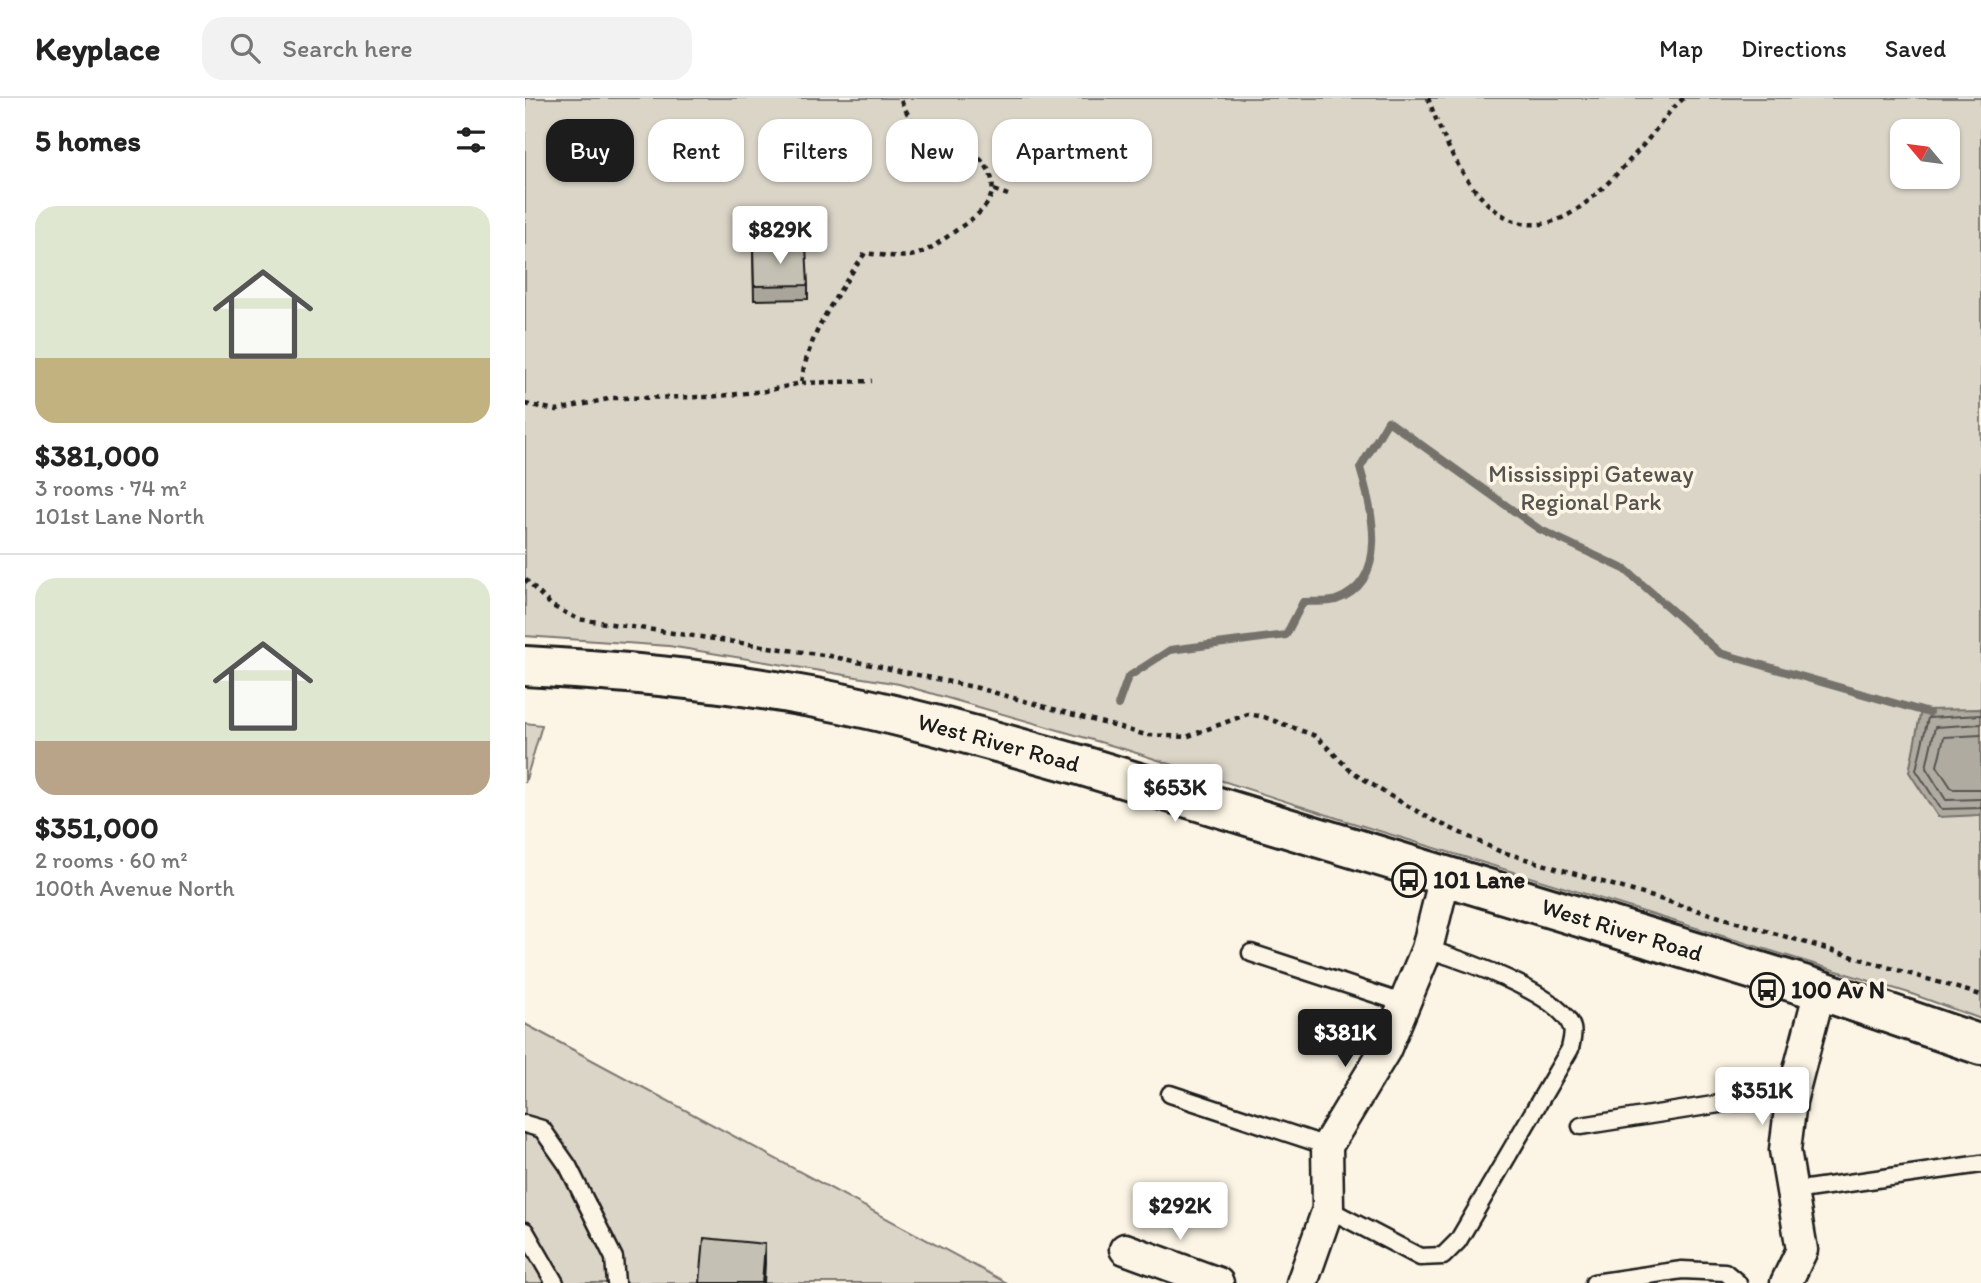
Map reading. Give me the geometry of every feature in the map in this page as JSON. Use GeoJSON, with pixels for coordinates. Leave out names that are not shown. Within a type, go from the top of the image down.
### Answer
{"type":"FeatureCollection","features":[{"type":"Feature","properties":{"kind":"street","name":"West River Road"},"geometry":{"type":"LineString","coordinates":[[525,666],[652,673],[804,696],[868,709],[1080,765],[1821,990],[1981,1045]]}},
{"type":"Feature","properties":{"kind":"street"},"geometry":{"type":"LineString","coordinates":[[1302,1283],[1328,1209],[1327,1146],[1385,1050],[1427,948],[1445,876]]}},
{"type":"Feature","properties":{"kind":"street"},"geometry":{"type":"LineString","coordinates":[[1787,1283],[1802,1250],[1785,1150],[1791,1101],[1821,990]]}},
{"type":"Feature","properties":{"kind":"street"},"geometry":{"type":"LineString","coordinates":[[1125,1249],[1218,1283]]}},
{"type":"Feature","properties":{"kind":"lane"},"geometry":{"type":"LineString","coordinates":[[1328,1209],[1420,1257],[1443,1256],[1458,1241],[1570,1049],[1573,1029],[1563,1013],[1550,1002],[1485,968],[1427,948]]}},
{"type":"Feature","properties":{"kind":"lane"},"geometry":{"type":"LineString","coordinates":[[1251,953],[1403,1003]]}},
{"type":"Feature","properties":{"kind":"lane"},"geometry":{"type":"LineString","coordinates":[[1170,1094],[1327,1146]]}},
{"type":"Feature","properties":{"kind":"lane"},"geometry":{"type":"LineString","coordinates":[[1581,1126],[1732,1102],[1791,1101]]}},
{"type":"Feature","properties":{"kind":"lane"},"geometry":{"type":"LineString","coordinates":[[525,1124],[542,1129],[568,1166],[614,1258],[616,1283]]}},
{"type":"Feature","properties":{"kind":"lane"},"geometry":{"type":"LineString","coordinates":[[1793,1191],[1981,1164]]}},
{"type":"Feature","properties":{"kind":"lane"},"geometry":{"type":"LineString","coordinates":[[525,1231],[555,1283]]}},
{"type":"Feature","properties":{"kind":"lane"},"geometry":{"type":"LineString","coordinates":[[1594,1283],[1682,1270],[1725,1272],[1738,1283]]}},
{"type":"Feature","properties":{"kind":"path"},"geometry":{"type":"LineString","coordinates":[[801,383],[805,359],[816,328],[865,253],[898,257],[920,256],[987,205],[994,190],[990,169],[973,154],[917,125],[900,98]]}},
{"type":"Feature","properties":{"kind":"path"},"geometry":{"type":"LineString","coordinates":[[1428,98],[1448,149],[1470,186],[1487,205],[1509,220],[1537,226],[1561,219],[1595,195],[1684,98]]}},
{"type":"Feature","properties":{"kind":"path"},"geometry":{"type":"LineString","coordinates":[[994,190],[1008,195]]}},
{"type":"Feature","properties":{"kind":"path"},"geometry":{"type":"LineString","coordinates":[[525,404],[558,410],[613,398],[708,397],[766,391],[801,383],[872,382]]}},
{"type":"Feature","properties":{"kind":"path"},"geometry":{"type":"LineString","coordinates":[[525,579],[552,606],[578,620],[830,656],[978,688],[1146,734],[1186,737],[1248,714],[1264,717],[1316,736],[1350,771],[1385,793],[1431,819],[1499,851],[1981,995]]}},
{"type":"Feature","properties":{"kind":"green space","name":"Mississippi Gateway Regional Park"},"geometry":{"type":"Polygon","coordinates":[[[525,98],[1981,98],[1981,1019],[1909,993],[1340,819],[1124,749],[899,684],[669,646],[525,636],[525,98]]]}},
{"type":"Feature","properties":{"kind":"green space"},"geometry":{"type":"Polygon","coordinates":[[[525,723],[542,725],[525,783],[525,723]]]}},
{"type":"Feature","properties":{"kind":"green space"},"geometry":{"type":"Polygon","coordinates":[[[525,1024],[1007,1283],[525,1283],[525,1024]]]}},
{"type":"Feature","properties":{"kind":"water"},"geometry":{"type":"Polygon","coordinates":[[[1981,709],[1981,815],[1938,817],[1909,772],[1921,710],[1981,709]]]}},
{"type":"Feature","properties":{"kind":"building"},"geometry":{"type":"Polygon","coordinates":[[[806,246],[808,285],[754,286],[753,248],[806,246]]]}},
{"type":"Feature","properties":{"kind":"building"},"geometry":{"type":"Polygon","coordinates":[[[704,1238],[765,1244],[762,1283],[700,1283],[704,1238]]]}},
{"type":"Feature","properties":{"kind":"waterway"},"geometry":{"type":"LineString","coordinates":[[1118,705],[1128,677],[1170,650],[1286,635],[1303,602],[1332,601],[1353,591],[1365,577],[1373,542],[1369,503],[1360,468],[1388,421],[1539,529],[1626,570],[1720,653],[1929,713]]}},
{"type":"Feature","properties":{"kind":"place","name":"101 Lane"},"geometry":{"type":"Point","coordinates":[1409,880]}},
{"type":"Feature","properties":{"kind":"place","name":"100 Av N"},"geometry":{"type":"Point","coordinates":[1767,990]}}]}
